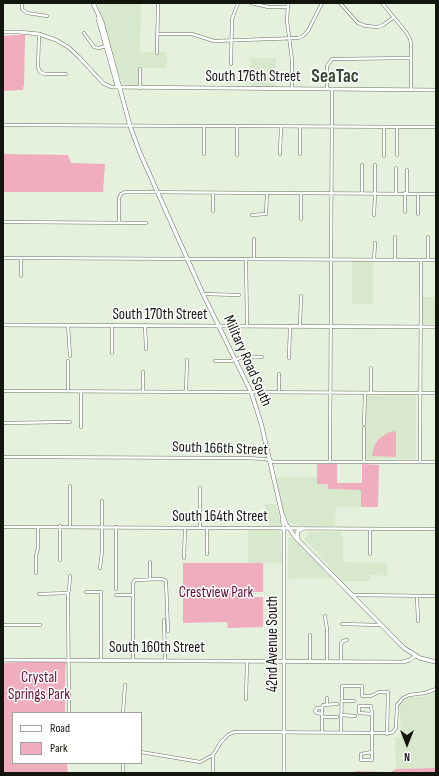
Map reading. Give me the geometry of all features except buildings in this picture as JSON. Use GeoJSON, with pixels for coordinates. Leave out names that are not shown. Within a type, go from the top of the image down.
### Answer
{"type":"FeatureCollection","features":[{"type":"Feature","properties":{"kind":"main road","name":"Military Road South"},"geometry":{"type":"LineString","coordinates":[[93,3],[102,22],[107,46],[130,126],[140,152],[203,294],[251,392],[261,423],[286,528],[381,625],[414,656]]}},
{"type":"Feature","properties":{"kind":"main road"},"geometry":{"type":"LineString","coordinates":[[298,540],[297,532],[303,528]]}},
{"type":"Feature","properties":{"kind":"main road"},"geometry":{"type":"LineString","coordinates":[[414,656],[436,662]]}},
{"type":"Feature","properties":{"kind":"street"},"geometry":{"type":"LineString","coordinates":[[22,3],[22,9],[27,13],[47,16]]}},
{"type":"Feature","properties":{"kind":"street"},"geometry":{"type":"LineString","coordinates":[[157,53],[158,3]]}},
{"type":"Feature","properties":{"kind":"street"},"geometry":{"type":"LineString","coordinates":[[231,64],[232,19],[238,3]]}},
{"type":"Feature","properties":{"kind":"street"},"geometry":{"type":"LineString","coordinates":[[251,3],[268,7],[287,7]]}},
{"type":"Feature","properties":{"kind":"street"},"geometry":{"type":"LineString","coordinates":[[288,3],[287,21],[292,60],[292,88]]}},
{"type":"Feature","properties":{"kind":"street"},"geometry":{"type":"LineString","coordinates":[[158,34],[192,34],[214,41],[290,39],[303,36],[308,31],[322,3]]}},
{"type":"Feature","properties":{"kind":"street"},"geometry":{"type":"LineString","coordinates":[[340,3],[358,22],[366,26],[378,27],[394,17]]}},
{"type":"Feature","properties":{"kind":"street"},"geometry":{"type":"LineString","coordinates":[[382,3],[406,32],[412,44],[411,90]]}},
{"type":"Feature","properties":{"kind":"street","name":"South 176th Street"},"geometry":{"type":"LineString","coordinates":[[3,32],[39,34],[56,40],[68,47],[79,57],[102,83],[111,87],[436,90]]}},
{"type":"Feature","properties":{"kind":"street"},"geometry":{"type":"LineString","coordinates":[[84,33],[94,47],[99,48],[107,46]]}},
{"type":"Feature","properties":{"kind":"street"},"geometry":{"type":"LineString","coordinates":[[39,34],[38,67],[40,72],[45,74],[66,74]]}},
{"type":"Feature","properties":{"kind":"street"},"geometry":{"type":"LineString","coordinates":[[326,88],[327,66],[334,58],[411,58]]}},
{"type":"Feature","properties":{"kind":"street"},"geometry":{"type":"LineString","coordinates":[[140,69],[140,88]]}},
{"type":"Feature","properties":{"kind":"street"},"geometry":{"type":"LineString","coordinates":[[330,462],[332,88]]}},
{"type":"Feature","properties":{"kind":"street"},"geometry":{"type":"LineString","coordinates":[[3,125],[436,127]]}},
{"type":"Feature","properties":{"kind":"street"},"geometry":{"type":"LineString","coordinates":[[204,127],[204,154]]}},
{"type":"Feature","properties":{"kind":"street"},"geometry":{"type":"LineString","coordinates":[[237,127],[237,155]]}},
{"type":"Feature","properties":{"kind":"street"},"geometry":{"type":"LineString","coordinates":[[280,154],[281,127]]}},
{"type":"Feature","properties":{"kind":"street"},"geometry":{"type":"LineString","coordinates":[[300,127],[300,154]]}},
{"type":"Feature","properties":{"kind":"street"},"geometry":{"type":"LineString","coordinates":[[384,127],[384,156]]}},
{"type":"Feature","properties":{"kind":"street"},"geometry":{"type":"LineString","coordinates":[[397,127],[397,155]]}},
{"type":"Feature","properties":{"kind":"street"},"geometry":{"type":"LineString","coordinates":[[362,165],[362,194]]}},
{"type":"Feature","properties":{"kind":"street"},"geometry":{"type":"LineString","coordinates":[[374,215],[375,165]]}},
{"type":"Feature","properties":{"kind":"street"},"geometry":{"type":"LineString","coordinates":[[396,168],[396,194]]}},
{"type":"Feature","properties":{"kind":"street"},"geometry":{"type":"LineString","coordinates":[[405,212],[407,170]]}},
{"type":"Feature","properties":{"kind":"street"},"geometry":{"type":"LineString","coordinates":[[119,222],[119,198],[121,194],[126,192],[436,194]]}},
{"type":"Feature","properties":{"kind":"street"},"geometry":{"type":"LineString","coordinates":[[213,211],[214,193]]}},
{"type":"Feature","properties":{"kind":"street"},"geometry":{"type":"LineString","coordinates":[[252,216],[266,214],[267,193]]}},
{"type":"Feature","properties":{"kind":"street"},"geometry":{"type":"LineString","coordinates":[[301,193],[301,219]]}},
{"type":"Feature","properties":{"kind":"street"},"geometry":{"type":"LineString","coordinates":[[418,194],[418,214]]}},
{"type":"Feature","properties":{"kind":"street"},"geometry":{"type":"LineString","coordinates":[[3,222],[146,223]]}},
{"type":"Feature","properties":{"kind":"street"},"geometry":{"type":"LineString","coordinates":[[395,237],[395,260]]}},
{"type":"Feature","properties":{"kind":"street"},"geometry":{"type":"LineString","coordinates":[[428,237],[428,260]]}},
{"type":"Feature","properties":{"kind":"street"},"geometry":{"type":"LineString","coordinates":[[254,239],[254,259]]}},
{"type":"Feature","properties":{"kind":"street"},"geometry":{"type":"LineString","coordinates":[[374,260],[375,243]]}},
{"type":"Feature","properties":{"kind":"street"},"geometry":{"type":"LineString","coordinates":[[3,258],[436,260]]}},
{"type":"Feature","properties":{"kind":"street"},"geometry":{"type":"LineString","coordinates":[[21,258],[21,276]]}},
{"type":"Feature","properties":{"kind":"street"},"geometry":{"type":"LineString","coordinates":[[246,259],[247,326]]}},
{"type":"Feature","properties":{"kind":"street"},"geometry":{"type":"LineString","coordinates":[[420,462],[421,260]]}},
{"type":"Feature","properties":{"kind":"street"},"geometry":{"type":"LineString","coordinates":[[203,294],[239,295]]}},
{"type":"Feature","properties":{"kind":"street"},"geometry":{"type":"LineString","coordinates":[[300,326],[301,296]]}},
{"type":"Feature","properties":{"kind":"street","name":"South 170th Street"},"geometry":{"type":"LineString","coordinates":[[3,325],[436,327]]}},
{"type":"Feature","properties":{"kind":"street"},"geometry":{"type":"LineString","coordinates":[[68,325],[70,356]]}},
{"type":"Feature","properties":{"kind":"street"},"geometry":{"type":"LineString","coordinates":[[112,325],[112,353]]}},
{"type":"Feature","properties":{"kind":"street"},"geometry":{"type":"LineString","coordinates":[[146,325],[146,349]]}},
{"type":"Feature","properties":{"kind":"street"},"geometry":{"type":"LineString","coordinates":[[289,358],[290,326]]}},
{"type":"Feature","properties":{"kind":"street"},"geometry":{"type":"LineString","coordinates":[[215,361],[262,357]]}},
{"type":"Feature","properties":{"kind":"street"},"geometry":{"type":"LineString","coordinates":[[186,392],[187,360]]}},
{"type":"Feature","properties":{"kind":"street"},"geometry":{"type":"LineString","coordinates":[[68,361],[68,392]]}},
{"type":"Feature","properties":{"kind":"street"},"geometry":{"type":"LineString","coordinates":[[371,368],[371,393]]}},
{"type":"Feature","properties":{"kind":"street"},"geometry":{"type":"LineString","coordinates":[[143,372],[143,392]]}},
{"type":"Feature","properties":{"kind":"street"},"geometry":{"type":"LineString","coordinates":[[279,374],[279,392]]}},
{"type":"Feature","properties":{"kind":"street"},"geometry":{"type":"LineString","coordinates":[[3,391],[436,393]]}},
{"type":"Feature","properties":{"kind":"street"},"geometry":{"type":"LineString","coordinates":[[81,392],[81,427]]}},
{"type":"Feature","properties":{"kind":"street"},"geometry":{"type":"LineString","coordinates":[[364,462],[365,393]]}},
{"type":"Feature","properties":{"kind":"street"},"geometry":{"type":"LineString","coordinates":[[3,423],[70,422]]}},
{"type":"Feature","properties":{"kind":"street","name":"South 166th Street"},"geometry":{"type":"LineString","coordinates":[[3,457],[247,458],[274,462],[436,462]]}},
{"type":"Feature","properties":{"kind":"street"},"geometry":{"type":"LineString","coordinates":[[70,486],[70,526]]}},
{"type":"Feature","properties":{"kind":"street"},"geometry":{"type":"LineString","coordinates":[[200,488],[200,528]]}},
{"type":"Feature","properties":{"kind":"street"},"geometry":{"type":"LineString","coordinates":[[100,568],[102,501]]}},
{"type":"Feature","properties":{"kind":"street"},"geometry":{"type":"LineString","coordinates":[[60,526],[60,560]]}},
{"type":"Feature","properties":{"kind":"street","name":"South 164th Street"},"geometry":{"type":"LineString","coordinates":[[3,527],[70,526],[436,529]]}},
{"type":"Feature","properties":{"kind":"street"},"geometry":{"type":"LineString","coordinates":[[36,573],[38,527]]}},
{"type":"Feature","properties":{"kind":"street"},"geometry":{"type":"LineString","coordinates":[[116,527],[116,589]]}},
{"type":"Feature","properties":{"kind":"street"},"geometry":{"type":"LineString","coordinates":[[184,558],[185,528]]}},
{"type":"Feature","properties":{"kind":"street"},"geometry":{"type":"LineString","coordinates":[[207,528],[207,554]]}},
{"type":"Feature","properties":{"kind":"street","name":"42nd Avenue South"},"geometry":{"type":"LineString","coordinates":[[284,773],[284,540],[286,528]]}},
{"type":"Feature","properties":{"kind":"street"},"geometry":{"type":"LineString","coordinates":[[370,529],[370,554]]}},
{"type":"Feature","properties":{"kind":"street"},"geometry":{"type":"LineString","coordinates":[[284,540],[288,535],[294,536]]}},
{"type":"Feature","properties":{"kind":"street"},"geometry":{"type":"LineString","coordinates":[[150,562],[150,579]]}},
{"type":"Feature","properties":{"kind":"street"},"geometry":{"type":"LineString","coordinates":[[69,712],[68,593],[70,576]]}},
{"type":"Feature","properties":{"kind":"street"},"geometry":{"type":"LineString","coordinates":[[133,660],[134,581],[150,579],[165,580],[167,584],[168,631]]}},
{"type":"Feature","properties":{"kind":"street"},"geometry":{"type":"LineString","coordinates":[[86,592],[101,592],[101,660]]}},
{"type":"Feature","properties":{"kind":"street"},"geometry":{"type":"LineString","coordinates":[[39,594],[68,593]]}},
{"type":"Feature","properties":{"kind":"street"},"geometry":{"type":"LineString","coordinates":[[116,595],[133,595]]}},
{"type":"Feature","properties":{"kind":"street"},"geometry":{"type":"LineString","coordinates":[[352,595],[436,596]]}},
{"type":"Feature","properties":{"kind":"street"},"geometry":{"type":"LineString","coordinates":[[417,596],[418,620]]}},
{"type":"Feature","properties":{"kind":"street"},"geometry":{"type":"LineString","coordinates":[[325,616],[327,629],[327,662]]}},
{"type":"Feature","properties":{"kind":"street"},"geometry":{"type":"LineString","coordinates":[[164,620],[165,660]]}},
{"type":"Feature","properties":{"kind":"street"},"geometry":{"type":"LineString","coordinates":[[342,624],[381,625]]}},
{"type":"Feature","properties":{"kind":"street"},"geometry":{"type":"LineString","coordinates":[[3,625],[40,625]]}},
{"type":"Feature","properties":{"kind":"street"},"geometry":{"type":"LineString","coordinates":[[310,635],[310,662]]}},
{"type":"Feature","properties":{"kind":"street"},"geometry":{"type":"LineString","coordinates":[[340,661],[341,644],[343,641],[347,640]]}},
{"type":"Feature","properties":{"kind":"street","name":"South 160th Street"},"geometry":{"type":"LineString","coordinates":[[3,660],[247,660],[402,662],[410,660],[414,656]]}},
{"type":"Feature","properties":{"kind":"street"},"geometry":{"type":"LineString","coordinates":[[246,699],[247,660]]}},
{"type":"Feature","properties":{"kind":"street"},"geometry":{"type":"LineString","coordinates":[[123,712],[125,685]]}},
{"type":"Feature","properties":{"kind":"street"},"geometry":{"type":"LineString","coordinates":[[341,733],[342,686],[362,686],[362,696],[371,696],[379,692],[388,692],[387,734]]}},
{"type":"Feature","properties":{"kind":"street"},"geometry":{"type":"LineString","coordinates":[[142,752],[200,762],[213,755],[221,742],[232,733],[322,732],[387,734],[393,732],[396,728],[397,705],[403,698],[409,695],[425,693],[436,689]]}},
{"type":"Feature","properties":{"kind":"street"},"geometry":{"type":"LineString","coordinates":[[327,698],[327,704]]}},
{"type":"Feature","properties":{"kind":"street"},"geometry":{"type":"LineString","coordinates":[[342,700],[354,701]]}},
{"type":"Feature","properties":{"kind":"street"},"geometry":{"type":"LineString","coordinates":[[337,704],[327,704],[317,708],[315,711],[322,716],[337,717]]}},
{"type":"Feature","properties":{"kind":"street"},"geometry":{"type":"LineString","coordinates":[[322,706],[322,732]]}},
{"type":"Feature","properties":{"kind":"street"},"geometry":{"type":"LineString","coordinates":[[372,714],[359,713],[359,706],[371,706],[372,714],[372,733],[372,752],[372,760],[361,760],[360,754],[372,752]]}},
{"type":"Feature","properties":{"kind":"street"},"geometry":{"type":"LineString","coordinates":[[341,715],[355,716]]}},
{"type":"Feature","properties":{"kind":"street"},"geometry":{"type":"LineString","coordinates":[[213,755],[213,773]]}},
{"type":"Feature","properties":{"kind":"shaded area"},"geometry":{"type":"Polygon","coordinates":[[[97,3],[141,3],[140,52],[167,52],[167,68],[140,68],[140,85],[122,84],[97,3]]]}},
{"type":"Feature","properties":{"kind":"shaded area"},"geometry":{"type":"Polygon","coordinates":[[[250,58],[276,58],[275,86],[250,86],[250,58]]]}},
{"type":"Feature","properties":{"kind":"shaded area"},"geometry":{"type":"Polygon","coordinates":[[[352,261],[373,261],[373,304],[352,304],[352,261]]]}},
{"type":"Feature","properties":{"kind":"shaded area"},"geometry":{"type":"Polygon","coordinates":[[[422,297],[436,297],[436,324],[424,324],[422,322],[422,297]]]}},
{"type":"Feature","properties":{"kind":"shaded area"},"geometry":{"type":"Polygon","coordinates":[[[365,396],[416,396],[416,459],[365,459],[365,396]]]}},
{"type":"Feature","properties":{"kind":"shaded area"},"geometry":{"type":"Polygon","coordinates":[[[275,477],[317,477],[317,484],[328,484],[328,489],[361,490],[361,507],[336,507],[335,526],[293,525],[289,523],[284,513],[275,477]]]}},
{"type":"Feature","properties":{"kind":"shaded area"},"geometry":{"type":"Polygon","coordinates":[[[264,504],[276,504],[281,522],[279,526],[270,526],[264,504]]]}},
{"type":"Feature","properties":{"kind":"shaded area"},"geometry":{"type":"Polygon","coordinates":[[[248,530],[279,530],[281,534],[282,563],[248,563],[248,530]]]}},
{"type":"Feature","properties":{"kind":"shaded area"},"geometry":{"type":"Polygon","coordinates":[[[308,532],[341,532],[341,537],[343,537],[343,562],[387,563],[387,576],[370,575],[370,581],[343,581],[304,539],[308,535],[308,532]]]}},
{"type":"Feature","properties":{"kind":"shaded area"},"geometry":{"type":"Polygon","coordinates":[[[290,537],[332,578],[288,579],[288,539],[290,537]]]}},
{"type":"Feature","properties":{"kind":"shaded area"},"geometry":{"type":"Polygon","coordinates":[[[436,692],[436,768],[396,769],[395,737],[401,737],[400,706],[411,697],[425,697],[436,692]]]}},
{"type":"Feature","properties":{"kind":"green space"},"geometry":{"type":"Polygon","coordinates":[[[25,35],[24,87],[23,90],[3,91],[3,36],[25,35]]]}},
{"type":"Feature","properties":{"kind":"green space"},"geometry":{"type":"Polygon","coordinates":[[[3,154],[68,155],[71,163],[105,164],[103,192],[3,192],[3,154]]]}},
{"type":"Feature","properties":{"kind":"green space"},"geometry":{"type":"Polygon","coordinates":[[[396,431],[396,456],[372,456],[374,446],[379,439],[387,433],[396,431]]]}},
{"type":"Feature","properties":{"kind":"green space"},"geometry":{"type":"Polygon","coordinates":[[[317,464],[337,464],[337,483],[362,483],[362,464],[379,465],[378,507],[361,507],[361,490],[328,489],[328,484],[317,484],[317,464]]]}},
{"type":"Feature","properties":{"kind":"green space","name":"Crestview Park"},"geometry":{"type":"Polygon","coordinates":[[[183,563],[263,563],[263,592],[250,592],[250,597],[263,597],[263,627],[228,628],[227,622],[183,623],[183,563]]]}},
{"type":"Feature","properties":{"kind":"green space","name":"Crystal Springs Park"},"geometry":{"type":"Polygon","coordinates":[[[66,662],[65,712],[12,712],[12,764],[67,764],[68,773],[3,773],[3,663],[66,662]]]}},
{"type":"Feature","properties":{"kind":"green space"},"geometry":{"type":"Polygon","coordinates":[[[436,768],[436,773],[353,773],[356,771],[391,772],[396,769],[436,768]]]}},
{"type":"Feature","properties":{"kind":"district","name":"SeaTac"},"geometry":{"type":"Point","coordinates":[335,77]}}]}
